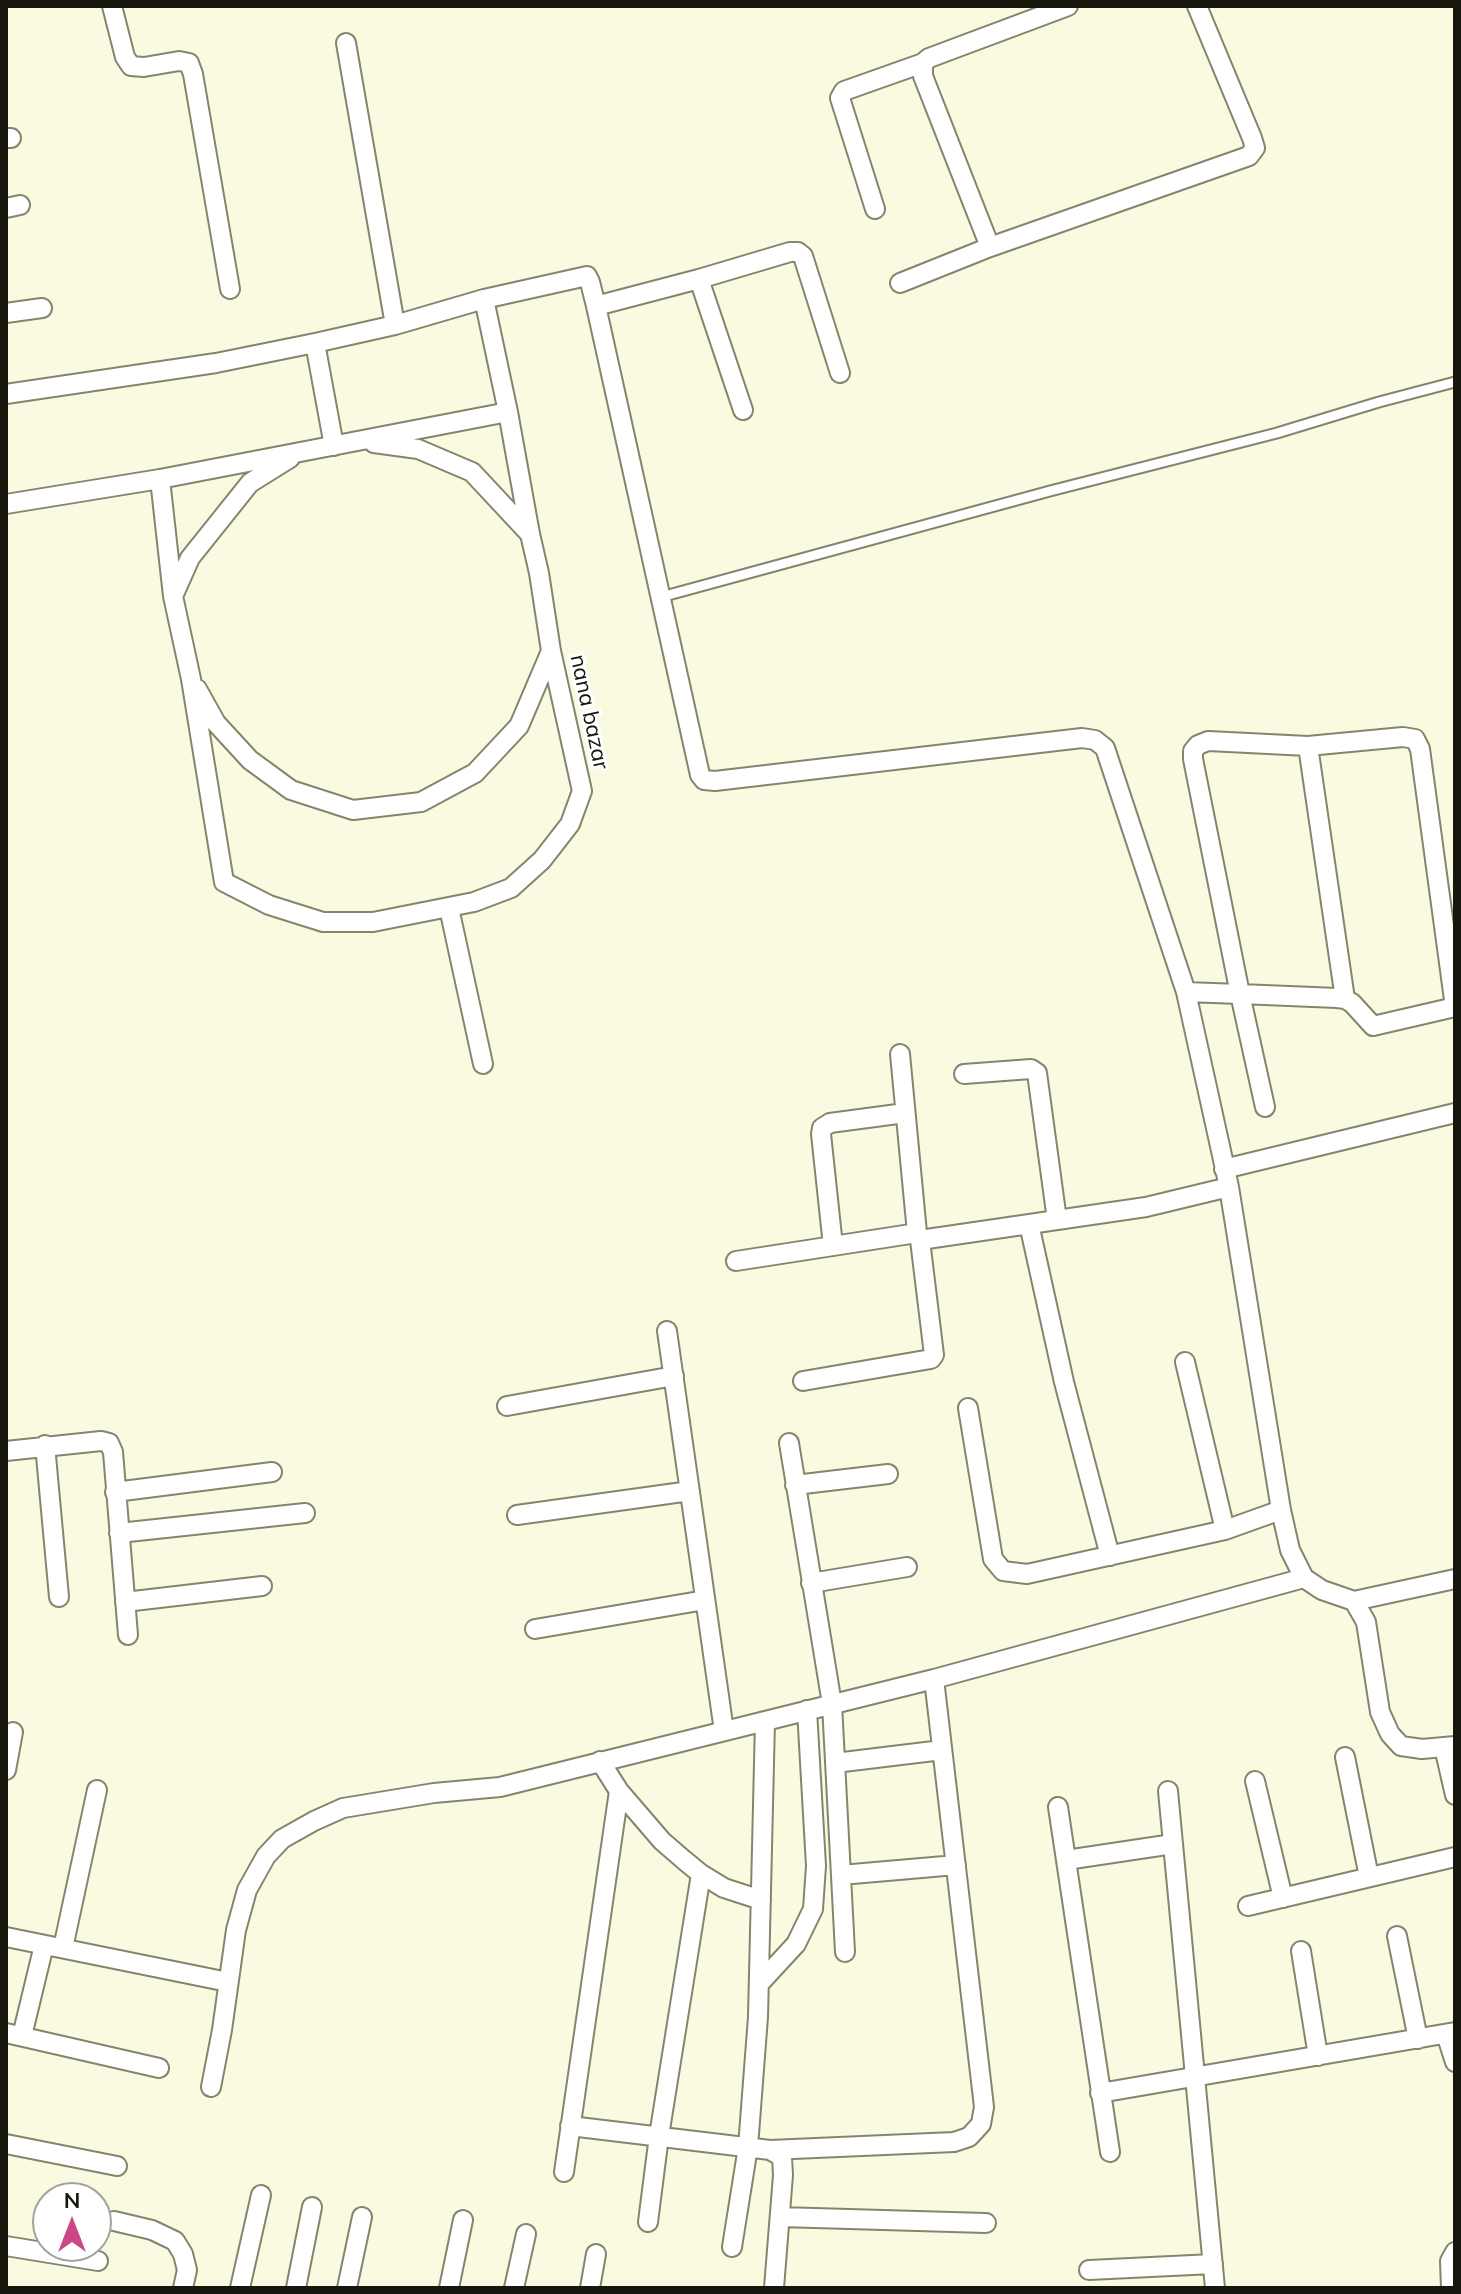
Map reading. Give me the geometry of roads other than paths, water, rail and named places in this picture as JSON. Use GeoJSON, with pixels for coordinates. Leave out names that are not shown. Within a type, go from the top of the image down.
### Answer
{"type":"FeatureCollection","features":[{"type":"Feature","properties":{"kind":"street"},"geometry":{"type":"LineString","coordinates":[[112,6],[125,57],[131,66],[179,61],[189,63],[230,289]]}},
{"type":"Feature","properties":{"kind":"street"},"geometry":{"type":"LineString","coordinates":[[875,209],[840,98],[844,91],[1068,6]]}},
{"type":"Feature","properties":{"kind":"street"},"geometry":{"type":"LineString","coordinates":[[900,283],[990,247],[1249,156],[1255,148],[1252,138],[1197,6]]}},
{"type":"Feature","properties":{"kind":"street"},"geometry":{"type":"LineString","coordinates":[[346,43],[395,325]]}},
{"type":"Feature","properties":{"kind":"street"},"geometry":{"type":"LineString","coordinates":[[923,63],[923,76],[990,247]]}},
{"type":"Feature","properties":{"kind":"street"},"geometry":{"type":"LineString","coordinates":[[596,306],[798,252],[803,256],[840,373]]}},
{"type":"Feature","properties":{"kind":"street"},"geometry":{"type":"LineString","coordinates":[[6,394],[216,363],[315,343],[587,276],[700,775],[704,780],[715,781],[1082,738],[1095,740],[1105,748],[1186,992],[1227,1178],[1290,1550],[1304,1578],[1322,1590],[1354,1601],[1455,1579]]}},
{"type":"Feature","properties":{"kind":"street"},"geometry":{"type":"LineString","coordinates":[[699,279],[743,410]]}},
{"type":"Feature","properties":{"kind":"street","name":"nana bazar"},"geometry":{"type":"LineString","coordinates":[[160,479],[173,596],[191,679],[224,882],[269,905],[323,922],[373,922],[474,902],[511,888],[542,860],[570,824],[582,791],[551,651],[539,573],[484,299]]}},
{"type":"Feature","properties":{"kind":"street"},"geometry":{"type":"LineString","coordinates":[[6,313],[42,308]]}},
{"type":"Feature","properties":{"kind":"street"},"geometry":{"type":"LineString","coordinates":[[315,343],[334,446]]}},
{"type":"Feature","properties":{"kind":"street"},"geometry":{"type":"LineString","coordinates":[[6,504],[160,479],[508,412]]}},
{"type":"Feature","properties":{"kind":"street"},"geometry":{"type":"LineString","coordinates":[[359,441],[418,449],[472,472],[530,534]]}},
{"type":"Feature","properties":{"kind":"street"},"geometry":{"type":"LineString","coordinates":[[173,596],[190,558],[250,483],[300,452]]}},
{"type":"Feature","properties":{"kind":"street"},"geometry":{"type":"LineString","coordinates":[[191,679],[216,723],[250,760],[291,790],[353,810],[421,802],[475,773],[519,726],[551,651]]}},
{"type":"Feature","properties":{"kind":"street"},"geometry":{"type":"LineString","coordinates":[[1186,992],[1240,994],[1345,999],[1373,1026],[1455,1007],[1420,749],[1415,739],[1403,737],[1308,746],[1208,741],[1193,751],[1240,994],[1265,1107]]}},
{"type":"Feature","properties":{"kind":"street"},"geometry":{"type":"LineString","coordinates":[[1308,746],[1345,999]]}},
{"type":"Feature","properties":{"kind":"street"},"geometry":{"type":"LineString","coordinates":[[449,908],[483,1064]]}},
{"type":"Feature","properties":{"kind":"street"},"geometry":{"type":"LineString","coordinates":[[803,1381],[931,1359],[934,1355],[918,1236],[900,1054]]}},
{"type":"Feature","properties":{"kind":"street"},"geometry":{"type":"LineString","coordinates":[[964,1074],[1031,1069],[1037,1073],[1057,1220]]}},
{"type":"Feature","properties":{"kind":"street"},"geometry":{"type":"LineString","coordinates":[[833,1246],[822,1128],[830,1123],[905,1113]]}},
{"type":"Feature","properties":{"kind":"street"},"geometry":{"type":"LineString","coordinates":[[736,1261],[1146,1207],[1227,1178],[1455,1113]]}},
{"type":"Feature","properties":{"kind":"street"},"geometry":{"type":"LineString","coordinates":[[1029,1224],[1064,1382],[1110,1556]]}},
{"type":"Feature","properties":{"kind":"street"},"geometry":{"type":"LineString","coordinates":[[667,1331],[724,1731]]}},
{"type":"Feature","properties":{"kind":"street"},"geometry":{"type":"LineString","coordinates":[[1185,1362],[1225,1530]]}},
{"type":"Feature","properties":{"kind":"street"},"geometry":{"type":"LineString","coordinates":[[507,1406],[674,1376]]}},
{"type":"Feature","properties":{"kind":"street"},"geometry":{"type":"LineString","coordinates":[[968,1408],[993,1559],[1003,1571],[1027,1574],[1110,1556],[1225,1530],[1281,1510]]}},
{"type":"Feature","properties":{"kind":"street"},"geometry":{"type":"LineString","coordinates":[[6,1451],[45,1445],[109,1443],[113,1452],[128,1635]]}},
{"type":"Feature","properties":{"kind":"street"},"geometry":{"type":"LineString","coordinates":[[789,1443],[832,1704],[845,1952]]}},
{"type":"Feature","properties":{"kind":"street"},"geometry":{"type":"LineString","coordinates":[[45,1445],[59,1597]]}},
{"type":"Feature","properties":{"kind":"street"},"geometry":{"type":"LineString","coordinates":[[115,1492],[272,1472]]}},
{"type":"Feature","properties":{"kind":"street"},"geometry":{"type":"LineString","coordinates":[[795,1485],[888,1474]]}},
{"type":"Feature","properties":{"kind":"street"},"geometry":{"type":"LineString","coordinates":[[517,1515],[690,1491]]}},
{"type":"Feature","properties":{"kind":"street"},"geometry":{"type":"LineString","coordinates":[[119,1533],[305,1513]]}},
{"type":"Feature","properties":{"kind":"street"},"geometry":{"type":"LineString","coordinates":[[811,1583],[907,1567]]}},
{"type":"Feature","properties":{"kind":"street"},"geometry":{"type":"LineString","coordinates":[[211,2087],[236,1930],[247,1890],[266,1856],[282,1839],[343,1808],[434,1793],[500,1787],[934,1679],[1304,1578]]}},
{"type":"Feature","properties":{"kind":"street"},"geometry":{"type":"LineString","coordinates":[[125,1602],[262,1586]]}},
{"type":"Feature","properties":{"kind":"street"},"geometry":{"type":"LineString","coordinates":[[535,1629],[705,1600]]}},
{"type":"Feature","properties":{"kind":"street"},"geometry":{"type":"LineString","coordinates":[[1354,1601],[1366,1622],[1380,1712],[1390,1734],[1401,1746],[1422,1749],[1449,1747],[1455,1795]]}},
{"type":"Feature","properties":{"kind":"street"},"geometry":{"type":"LineString","coordinates":[[570,2126],[770,2150],[954,2142],[969,2137],[981,2124],[984,2107],[934,1679]]}},
{"type":"Feature","properties":{"kind":"street"},"geometry":{"type":"LineString","coordinates":[[759,1984],[796,1944],[813,1909],[816,1866],[807,1710]]}},
{"type":"Feature","properties":{"kind":"street"},"geometry":{"type":"LineString","coordinates":[[732,2247],[748,2147],[758,2017],[765,1721]]}},
{"type":"Feature","properties":{"kind":"street"},"geometry":{"type":"LineString","coordinates":[[6,1770],[13,1732]]}},
{"type":"Feature","properties":{"kind":"street"},"geometry":{"type":"LineString","coordinates":[[835,1763],[942,1750]]}},
{"type":"Feature","properties":{"kind":"street"},"geometry":{"type":"LineString","coordinates":[[1345,1757],[1369,1877]]}},
{"type":"Feature","properties":{"kind":"street"},"geometry":{"type":"LineString","coordinates":[[600,1761],[619,1791],[662,1841],[701,1874],[724,1888],[761,1900]]}},
{"type":"Feature","properties":{"kind":"street"},"geometry":{"type":"LineString","coordinates":[[1255,1781],[1283,1898]]}},
{"type":"Feature","properties":{"kind":"street"},"geometry":{"type":"LineString","coordinates":[[63,1948],[97,1790]]}},
{"type":"Feature","properties":{"kind":"street"},"geometry":{"type":"LineString","coordinates":[[564,2172],[619,1791]]}},
{"type":"Feature","properties":{"kind":"street"},"geometry":{"type":"LineString","coordinates":[[1168,1791],[1215,2288]]}},
{"type":"Feature","properties":{"kind":"street"},"geometry":{"type":"LineString","coordinates":[[1058,1807],[1110,2152]]}},
{"type":"Feature","properties":{"kind":"street"},"geometry":{"type":"LineString","coordinates":[[1066,1860],[1173,1844]]}},
{"type":"Feature","properties":{"kind":"street"},"geometry":{"type":"LineString","coordinates":[[1248,1906],[1455,1857]]}},
{"type":"Feature","properties":{"kind":"street"},"geometry":{"type":"LineString","coordinates":[[841,1875],[956,1865]]}},
{"type":"Feature","properties":{"kind":"street"},"geometry":{"type":"LineString","coordinates":[[648,2222],[701,1874]]}},
{"type":"Feature","properties":{"kind":"street"},"geometry":{"type":"LineString","coordinates":[[1397,1936],[1418,2039]]}},
{"type":"Feature","properties":{"kind":"street"},"geometry":{"type":"LineString","coordinates":[[6,1937],[228,1982]]}},
{"type":"Feature","properties":{"kind":"street"},"geometry":{"type":"LineString","coordinates":[[44,1945],[14,2034],[159,2068]]}},
{"type":"Feature","properties":{"kind":"street"},"geometry":{"type":"LineString","coordinates":[[1301,1951],[1318,2056]]}},
{"type":"Feature","properties":{"kind":"street"},"geometry":{"type":"LineString","coordinates":[[1100,2093],[1450,2033],[1455,2062]]}},
{"type":"Feature","properties":{"kind":"street"},"geometry":{"type":"LineString","coordinates":[[6,2144],[117,2166]]}},
{"type":"Feature","properties":{"kind":"street"},"geometry":{"type":"LineString","coordinates":[[770,2150],[782,2157],[783,2175],[774,2288]]}},
{"type":"Feature","properties":{"kind":"street"},"geometry":{"type":"LineString","coordinates":[[240,2288],[261,2195]]}},
{"type":"Feature","properties":{"kind":"street"},"geometry":{"type":"LineString","coordinates":[[296,2288],[312,2207]]}},
{"type":"Feature","properties":{"kind":"street"},"geometry":{"type":"LineString","coordinates":[[347,2288],[362,2217]]}},
{"type":"Feature","properties":{"kind":"street"},"geometry":{"type":"LineString","coordinates":[[780,2217],[986,2223]]}},
{"type":"Feature","properties":{"kind":"street"},"geometry":{"type":"LineString","coordinates":[[449,2288],[463,2220]]}},
{"type":"Feature","properties":{"kind":"street"},"geometry":{"type":"LineString","coordinates":[[114,2221],[152,2230],[175,2241],[183,2254],[187,2270],[183,2288]]}},
{"type":"Feature","properties":{"kind":"street"},"geometry":{"type":"LineString","coordinates":[[514,2288],[526,2234]]}},
{"type":"Feature","properties":{"kind":"street"},"geometry":{"type":"LineString","coordinates":[[6,2246],[32,2250]]}},
{"type":"Feature","properties":{"kind":"street"},"geometry":{"type":"LineString","coordinates":[[1451,2288],[1450,2261],[1455,2252]]}},
{"type":"Feature","properties":{"kind":"street"},"geometry":{"type":"LineString","coordinates":[[590,2288],[596,2254]]}},
{"type":"Feature","properties":{"kind":"street"},"geometry":{"type":"LineString","coordinates":[[1089,2270],[1213,2264]]}},
{"type":"Feature","properties":{"kind":"lane"},"geometry":{"type":"LineString","coordinates":[[661,597],[1277,433],[1455,382]]}}]}
